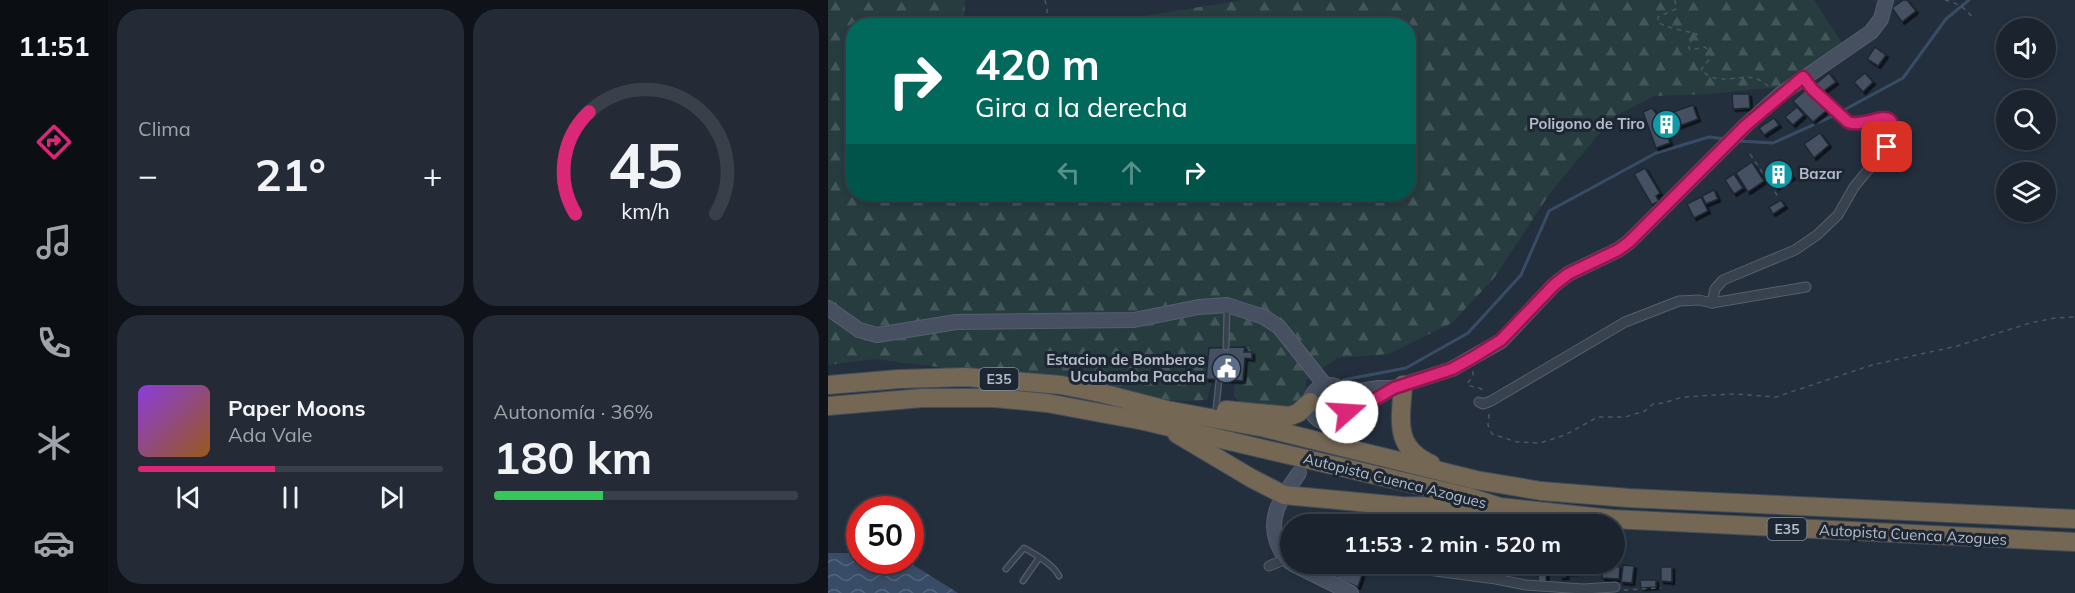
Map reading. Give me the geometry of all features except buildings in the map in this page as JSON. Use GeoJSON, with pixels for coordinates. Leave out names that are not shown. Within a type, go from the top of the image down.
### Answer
{"type":"FeatureCollection","features":[{"type":"Feature","properties":{"kind":"highway","name":"Autopista Cuenca Azogues"},"geometry":{"type":"LineString","coordinates":[[828,386],[899,379],[985,378],[1061,385],[1167,410],[1256,426],[1461,476],[1541,490],[1602,496],[2075,519]]}},
{"type":"Feature","properties":{"kind":"highway"},"geometry":{"type":"LineString","coordinates":[[1398,387],[1400,426],[1404,441],[1420,459],[1461,476]]}},
{"type":"Feature","properties":{"kind":"highway","name":"Autopista Cuenca Azogues"},"geometry":{"type":"LineString","coordinates":[[828,406],[922,398],[994,398],[1086,409],[1469,497],[1500,507],[1575,516],[1650,522],[2075,542]]}},
{"type":"Feature","properties":{"kind":"highway"},"geometry":{"type":"LineString","coordinates":[[1148,404],[1290,416],[1298,413],[1310,402]]}},
{"type":"Feature","properties":{"kind":"highway"},"geometry":{"type":"LineString","coordinates":[[1165,428],[1284,495],[1401,506],[1500,507]]}},
{"type":"Feature","properties":{"kind":"main road"},"geometry":{"type":"LineString","coordinates":[[1343,418],[1348,406],[1345,393],[1336,386],[1325,385],[1315,391],[1310,402],[1312,414],[1321,422],[1325,430],[1398,387],[1452,369],[1501,340],[1522,321],[1549,290],[1568,274],[1618,250],[1629,242],[1781,94],[1871,32],[1881,19],[1886,0]]}},
{"type":"Feature","properties":{"kind":"main road"},"geometry":{"type":"LineString","coordinates":[[828,308],[859,330],[877,335],[956,322],[1134,320],[1199,307],[1227,305],[1264,317],[1279,327],[1325,385]]}},
{"type":"Feature","properties":{"kind":"main road"},"geometry":{"type":"LineString","coordinates":[[1345,393],[1398,387]]}},
{"type":"Feature","properties":{"kind":"main road"},"geometry":{"type":"LineString","coordinates":[[1280,548],[1274,534],[1276,507],[1299,473]]}},
{"type":"Feature","properties":{"kind":"main road"},"geometry":{"type":"LineString","coordinates":[[1315,574],[1351,593]]}},
{"type":"Feature","properties":{"kind":"street"},"geometry":{"type":"LineString","coordinates":[[1712,303],[1715,289],[1723,280],[1795,250],[1817,235],[1838,215],[1854,187],[1887,147],[1892,133],[1891,124],[1883,117],[1853,124],[1812,89],[1803,77]]}},
{"type":"Feature","properties":{"kind":"street"},"geometry":{"type":"LineString","coordinates":[[1479,402],[1483,404],[1491,401],[1625,322],[1678,301],[1699,300],[1712,303],[1806,287]]}},
{"type":"Feature","properties":{"kind":"street"},"geometry":{"type":"LineString","coordinates":[[1269,566],[1280,563]]}},
{"type":"Feature","properties":{"kind":"street"},"geometry":{"type":"LineString","coordinates":[[1458,574],[1526,585],[1583,589],[1615,587]]}},
{"type":"Feature","properties":{"kind":"lane"},"geometry":{"type":"LineString","coordinates":[[1226,347],[1227,305]]}},
{"type":"Feature","properties":{"kind":"lane"},"geometry":{"type":"LineString","coordinates":[[1215,409],[1219,380]]}},
{"type":"Feature","properties":{"kind":"lane"},"geometry":{"type":"LineString","coordinates":[[1006,569],[1023,548],[1056,571],[1059,576]]}},
{"type":"Feature","properties":{"kind":"lane"},"geometry":{"type":"LineString","coordinates":[[1023,581],[1039,558]]}},
{"type":"Feature","properties":{"kind":"path"},"geometry":{"type":"LineString","coordinates":[[1045,0],[1048,18]]}},
{"type":"Feature","properties":{"kind":"path"},"geometry":{"type":"LineString","coordinates":[[1675,0],[1676,9],[1658,17],[1658,22],[1663,26],[1697,34],[1688,45],[1690,50],[1705,47],[1712,54],[1711,59],[1702,66],[1701,71],[1713,78],[1743,76],[1762,80],[1781,94]]}},
{"type":"Feature","properties":{"kind":"path"},"geometry":{"type":"LineString","coordinates":[[1945,0],[1963,8],[1972,17]]}},
{"type":"Feature","properties":{"kind":"path"},"geometry":{"type":"LineString","coordinates":[[1750,154],[1779,198]]}},
{"type":"Feature","properties":{"kind":"path"},"geometry":{"type":"LineString","coordinates":[[1452,369],[1458,372],[1473,371],[1473,376],[1467,384],[1470,387],[1482,389],[1491,401],[1488,425],[1492,434],[1517,442],[1540,443],[1565,435],[1598,417],[1625,417],[1645,411],[1653,404],[1683,397],[1735,394],[1776,397],[1872,365],[1957,346],[2030,323],[2075,317]]}},
{"type":"Feature","properties":{"kind":"path"},"geometry":{"type":"LineString","coordinates":[[1615,587],[1624,590],[1661,588]]}},
{"type":"Feature","properties":{"kind":"green space"},"geometry":{"type":"Polygon","coordinates":[[[828,0],[965,0],[964,18],[846,18],[846,201],[1416,201],[1416,18],[1132,18],[1243,0],[1814,0],[1842,43],[1781,87],[1654,96],[1612,118],[1550,193],[1494,278],[1452,323],[1389,354],[1337,358],[1306,380],[1303,396],[1293,409],[1239,402],[1234,396],[1235,383],[1211,382],[1207,400],[1184,401],[1150,398],[1067,383],[874,359],[828,365],[828,0]]]}},
{"type":"Feature","properties":{"kind":"water"},"geometry":{"type":"Polygon","coordinates":[[[828,553],[846,553],[846,574],[924,574],[924,572],[958,593],[828,593],[828,553]]]}},
{"type":"Feature","properties":{"kind":"waterway"},"geometry":{"type":"LineString","coordinates":[[1738,141],[1773,143],[1833,116],[1903,78],[1946,19],[1969,0]]}},
{"type":"Feature","properties":{"kind":"waterway"},"geometry":{"type":"LineString","coordinates":[[1343,380],[1406,368],[1468,333],[1521,275],[1549,211],[1656,153],[1709,137],[1726,139]]}},
{"type":"Feature","properties":{"kind":"place","name":"Poligono de Tiro"},"geometry":{"type":"Point","coordinates":[1666,124]}},
{"type":"Feature","properties":{"kind":"place","name":"Bazar"},"geometry":{"type":"Point","coordinates":[1778,174]}},
{"type":"Feature","properties":{"kind":"place","name":"Estacion de Bomberos Ucubamba Paccha"},"geometry":{"type":"Point","coordinates":[1226,369]}},
{"type":"Feature","properties":{"kind":"route"},"geometry":{"type":"LineString","coordinates":[[1347,412],[1343,418],[1394,388],[1452,369],[1501,340],[1522,321],[1554,285],[1568,274],[1618,250],[1629,242],[1745,126],[1803,77],[1812,89],[1848,122],[1853,124],[1886,118],[1892,129],[1887,147]]}}]}
